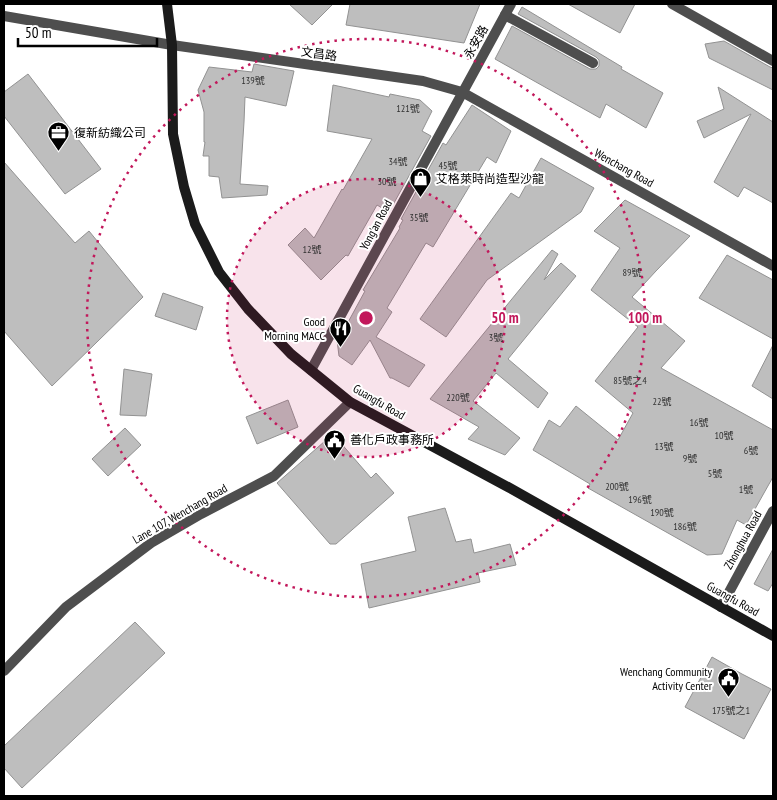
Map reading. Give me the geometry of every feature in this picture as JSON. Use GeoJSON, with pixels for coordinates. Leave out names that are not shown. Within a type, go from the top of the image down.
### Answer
{"type":"FeatureCollection","features":[{"type":"Feature","properties":{"kind":"main road","name":"Guangfu Road"},"geometry":{"type":"LineString","coordinates":[[167,4],[172,45],[173,134],[184,187],[196,224],[220,272],[242,302],[291,354],[350,402],[508,486],[773,636]]}},
{"type":"Feature","properties":{"kind":"street","name":"永安路"},"geometry":{"type":"LineString","coordinates":[[462,92],[511,4]]}},
{"type":"Feature","properties":{"kind":"street"},"geometry":{"type":"LineString","coordinates":[[672,4],[773,61]]}},
{"type":"Feature","properties":{"kind":"street"},"geometry":{"type":"LineString","coordinates":[[505,14],[593,63]]}},
{"type":"Feature","properties":{"kind":"street"},"geometry":{"type":"LineString","coordinates":[[4,16],[172,45]]}},
{"type":"Feature","properties":{"kind":"street","name":"文昌路"},"geometry":{"type":"LineString","coordinates":[[172,45],[423,81],[462,92]]}},
{"type":"Feature","properties":{"kind":"street","name":"Wenchang Road"},"geometry":{"type":"LineString","coordinates":[[462,92],[773,266]]}},
{"type":"Feature","properties":{"kind":"street","name":"Yong'an Road"},"geometry":{"type":"LineString","coordinates":[[311,370],[462,92]]}},
{"type":"Feature","properties":{"kind":"street","name":"Lane 107, Wenchang Road"},"geometry":{"type":"LineString","coordinates":[[4,672],[66,607],[151,543],[201,514],[274,476],[350,402]]}},
{"type":"Feature","properties":{"kind":"street","name":"Zhonghua Road"},"geometry":{"type":"LineString","coordinates":[[721,607],[773,511]]}},
{"type":"Feature","properties":{"kind":"building"},"geometry":{"type":"Polygon","coordinates":[[[289,4],[333,4],[312,25],[289,4]]]}},
{"type":"Feature","properties":{"kind":"building"},"geometry":{"type":"Polygon","coordinates":[[[350,4],[480,4],[464,43],[346,25],[350,4]]]}},
{"type":"Feature","properties":{"kind":"building"},"geometry":{"type":"Polygon","coordinates":[[[568,4],[635,4],[620,33],[568,4]]]}},
{"type":"Feature","properties":{"kind":"building"},"geometry":{"type":"Polygon","coordinates":[[[522,7],[663,93],[646,128],[606,104],[600,118],[495,59],[512,26],[590,69],[596,69],[599,66],[599,60],[596,57],[518,14],[522,7]]]}},
{"type":"Feature","properties":{"kind":"building"},"geometry":{"type":"Polygon","coordinates":[[[724,41],[773,68],[773,90],[709,58],[705,44],[724,41]]]}},
{"type":"Feature","properties":{"kind":"building"},"geometry":{"type":"Polygon","coordinates":[[[254,64],[294,71],[286,106],[245,97],[240,184],[268,186],[267,195],[222,198],[219,177],[209,176],[209,156],[203,156],[205,142],[204,112],[198,90],[209,67],[252,72],[254,64]]]}},
{"type":"Feature","properties":{"kind":"building"},"geometry":{"type":"Polygon","coordinates":[[[28,74],[101,169],[65,194],[4,116],[4,92],[28,74]]]}},
{"type":"Feature","properties":{"kind":"building"},"geometry":{"type":"Polygon","coordinates":[[[333,85],[389,97],[390,94],[420,100],[432,111],[422,131],[431,136],[389,212],[377,205],[348,256],[346,255],[321,280],[288,245],[305,228],[314,238],[372,139],[327,131],[333,85]]]}},
{"type":"Feature","properties":{"kind":"building"},"geometry":{"type":"Polygon","coordinates":[[[718,87],[773,122],[773,203],[744,187],[738,197],[714,182],[751,114],[704,138],[697,121],[724,109],[718,87]]]}},
{"type":"Feature","properties":{"kind":"building"},"geometry":{"type":"Polygon","coordinates":[[[472,105],[511,131],[496,163],[487,157],[433,247],[426,243],[387,308],[392,312],[376,337],[425,365],[409,387],[390,378],[370,340],[352,365],[339,356],[337,340],[365,291],[363,290],[400,228],[403,220],[401,219],[443,143],[446,145],[472,105]]]}},
{"type":"Feature","properties":{"kind":"building"},"geometry":{"type":"Polygon","coordinates":[[[541,158],[594,188],[581,212],[487,280],[446,337],[420,319],[511,193],[519,198],[541,158]]]}},
{"type":"Feature","properties":{"kind":"building"},"geometry":{"type":"Polygon","coordinates":[[[4,162],[75,243],[89,231],[143,297],[52,386],[4,331],[4,162]]]}},
{"type":"Feature","properties":{"kind":"building"},"geometry":{"type":"Polygon","coordinates":[[[625,200],[690,236],[632,297],[685,341],[661,368],[773,430],[773,477],[746,525],[737,520],[722,554],[707,555],[588,488],[590,484],[533,450],[549,420],[560,427],[576,406],[618,440],[633,413],[595,381],[638,327],[591,290],[620,248],[594,231],[625,200]]]}},
{"type":"Feature","properties":{"kind":"building"},"geometry":{"type":"Polygon","coordinates":[[[552,250],[558,254],[544,280],[561,263],[576,276],[508,359],[548,393],[538,408],[496,373],[473,401],[520,438],[505,455],[468,439],[479,427],[430,399],[552,250]]]}},
{"type":"Feature","properties":{"kind":"building"},"geometry":{"type":"Polygon","coordinates":[[[727,255],[773,280],[773,339],[699,298],[727,255]]]}},
{"type":"Feature","properties":{"kind":"building"},"geometry":{"type":"Polygon","coordinates":[[[163,293],[203,307],[196,330],[155,316],[163,293]]]}},
{"type":"Feature","properties":{"kind":"building"},"geometry":{"type":"Polygon","coordinates":[[[773,345],[773,399],[752,386],[773,345]]]}},
{"type":"Feature","properties":{"kind":"building"},"geometry":{"type":"Polygon","coordinates":[[[124,369],[152,374],[146,416],[120,415],[124,369]]]}},
{"type":"Feature","properties":{"kind":"building"},"geometry":{"type":"Polygon","coordinates":[[[288,400],[298,427],[257,444],[246,417],[288,400]]]}},
{"type":"Feature","properties":{"kind":"building"},"geometry":{"type":"Polygon","coordinates":[[[125,428],[141,445],[108,476],[92,459],[125,428]]]}},
{"type":"Feature","properties":{"kind":"building"},"geometry":{"type":"Polygon","coordinates":[[[333,434],[371,478],[376,473],[394,493],[336,544],[330,544],[277,483],[333,434]]]}},
{"type":"Feature","properties":{"kind":"building"},"geometry":{"type":"Polygon","coordinates":[[[445,508],[456,542],[471,539],[474,553],[510,544],[516,565],[478,573],[480,582],[369,608],[361,564],[416,551],[408,517],[445,508]]]}},
{"type":"Feature","properties":{"kind":"building"},"geometry":{"type":"Polygon","coordinates":[[[773,549],[773,583],[768,591],[754,584],[773,549]]]}},
{"type":"Feature","properties":{"kind":"building"},"geometry":{"type":"Polygon","coordinates":[[[135,622],[165,653],[22,788],[4,768],[4,746],[135,622]]]}},
{"type":"Feature","properties":{"kind":"building","name":"Wenchang Community Activity Center"},"geometry":{"type":"Polygon","coordinates":[[[712,657],[771,689],[744,739],[685,707],[712,657]]]}},
{"type":"Feature","properties":{"kind":"place","name":"復新紡織公司"},"geometry":{"type":"Point","coordinates":[58,152]}},
{"type":"Feature","properties":{"kind":"place","name":"艾格萊時尚造型沙龍"},"geometry":{"type":"Point","coordinates":[420,198]}},
{"type":"Feature","properties":{"kind":"place","name":"Good Morning MACC"},"geometry":{"type":"Point","coordinates":[341,348]}},
{"type":"Feature","properties":{"kind":"place","name":"善化戶政事務所"},"geometry":{"type":"Point","coordinates":[334,459]}},
{"type":"Feature","properties":{"kind":"place","name":"Wenchang Community Activity Center"},"geometry":{"type":"Point","coordinates":[728,698]}}]}
